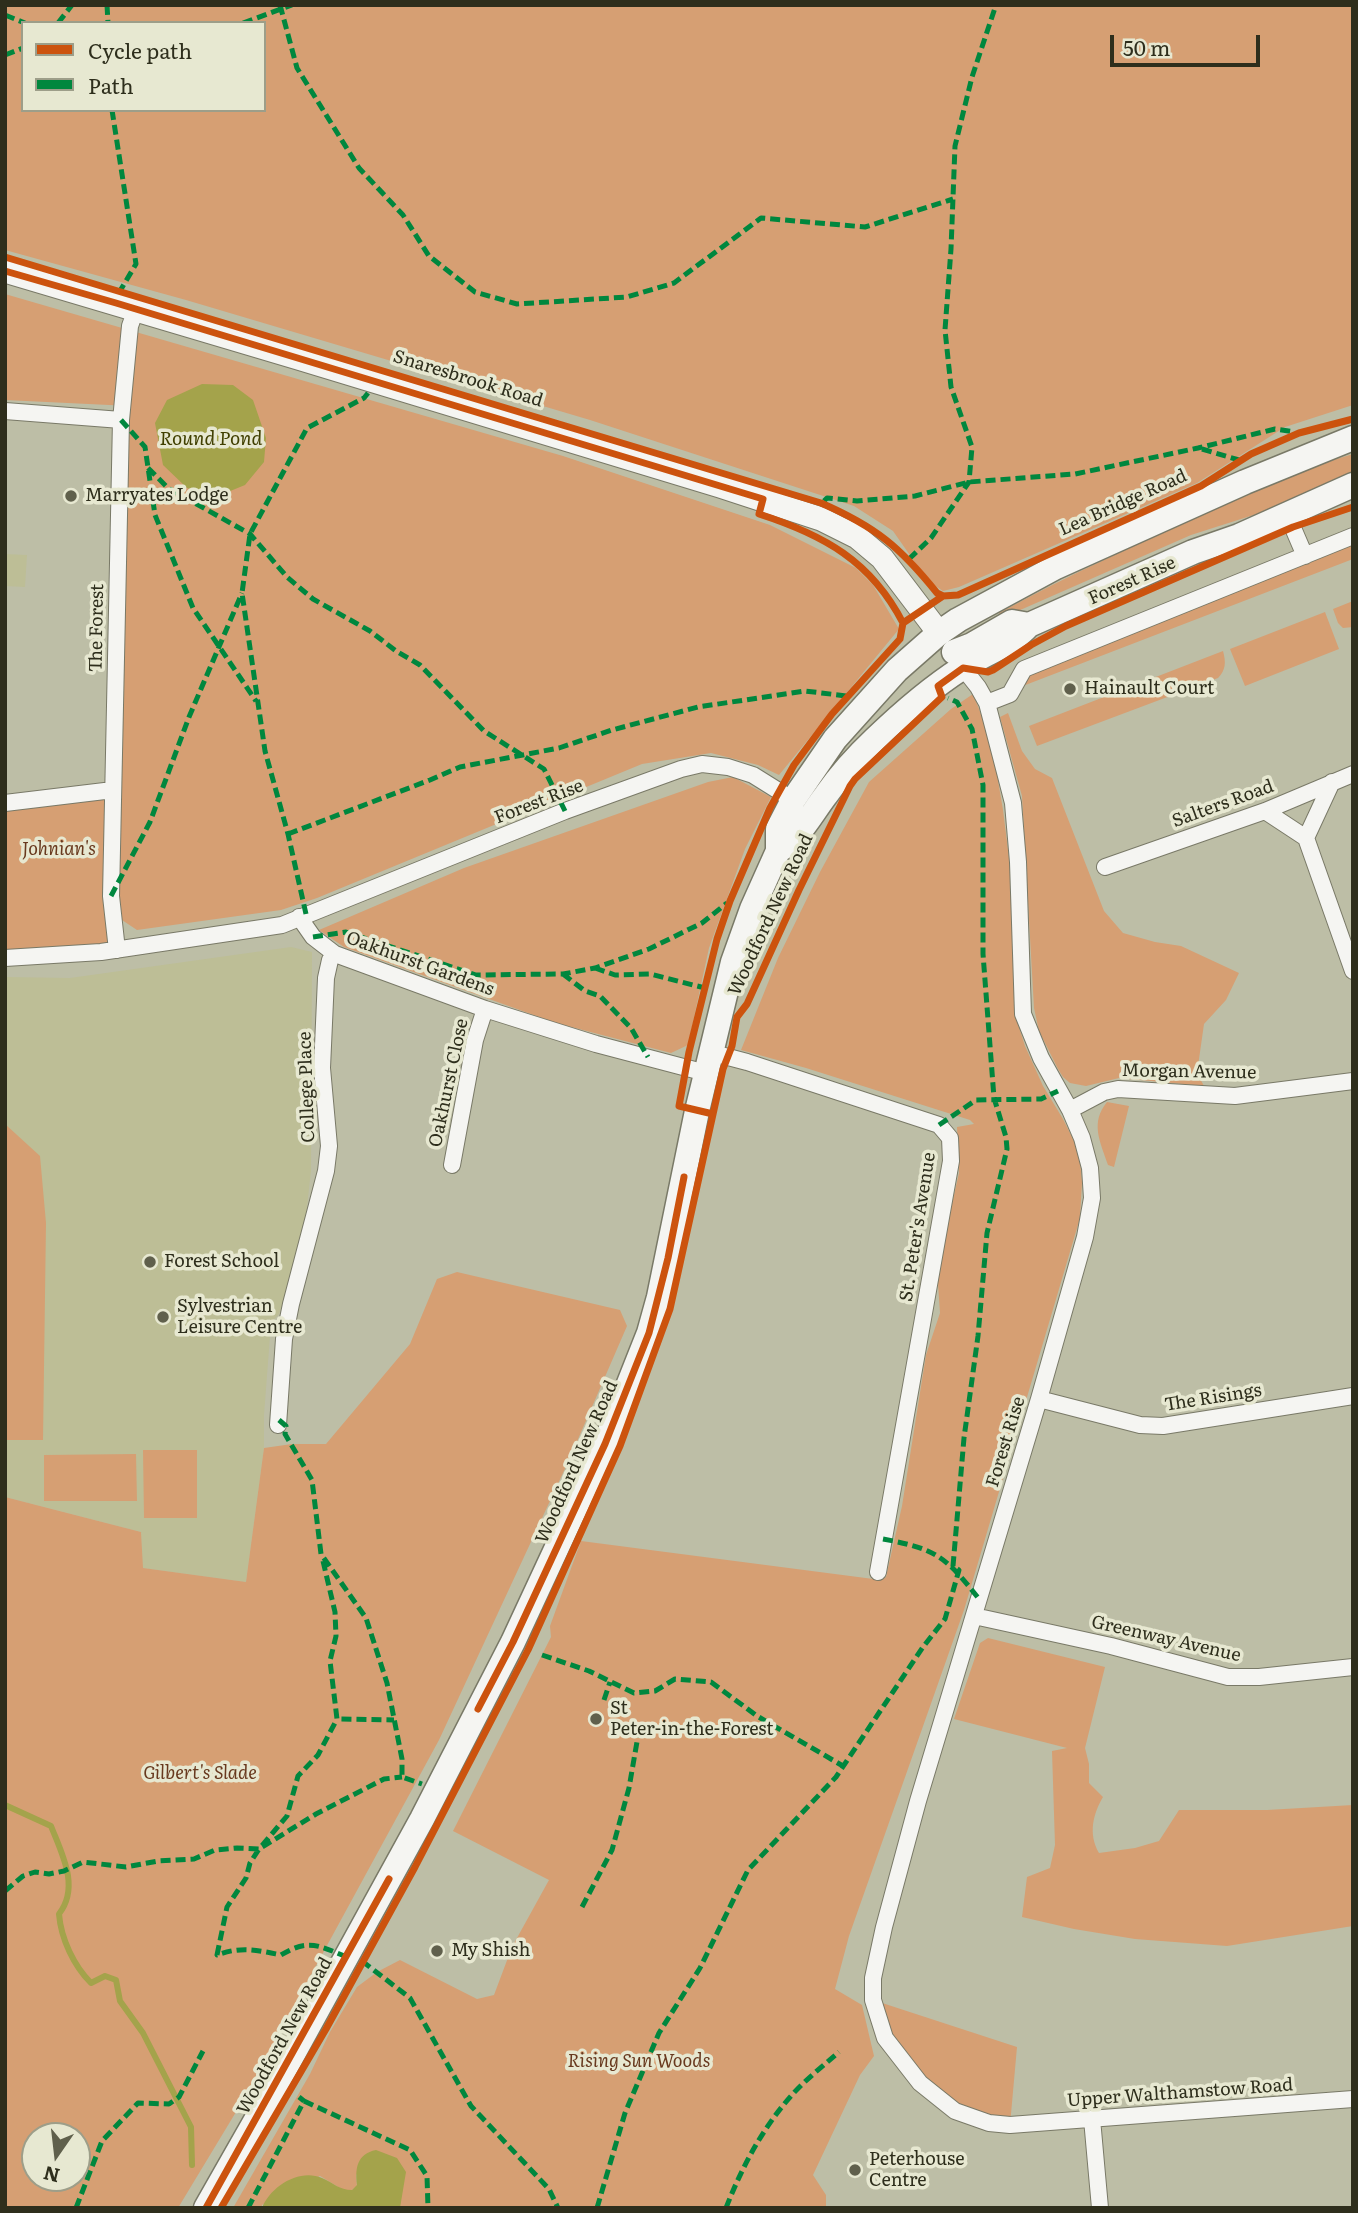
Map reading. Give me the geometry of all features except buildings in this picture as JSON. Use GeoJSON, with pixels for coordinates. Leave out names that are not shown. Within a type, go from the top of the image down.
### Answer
{"type":"FeatureCollection","features":[{"type":"Feature","properties":{"kind":"main road","name":"Lea Bridge Road"},"geometry":{"type":"LineString","coordinates":[[952,651],[991,601],[1056,567],[1245,482],[1353,438]]}},
{"type":"Feature","properties":{"kind":"main road"},"geometry":{"type":"LineString","coordinates":[[952,651],[972,645],[1012,622],[1029,625],[1181,557],[1239,536],[1353,485]]}},
{"type":"Feature","properties":{"kind":"main road","name":"Woodford New Road"},"geometry":{"type":"LineString","coordinates":[[206,2208],[422,1819],[513,1642],[604,1444],[649,1333],[724,992],[752,909],[778,850],[778,829],[793,800],[858,712],[897,670],[952,651]]}},
{"type":"Feature","properties":{"kind":"main road","name":"Woodford New Road"},"geometry":{"type":"LineString","coordinates":[[778,850],[794,841],[855,758],[927,693],[952,651]]}},
{"type":"Feature","properties":{"kind":"street","name":"Snaresbrook Road"},"geometry":{"type":"LineString","coordinates":[[5,271],[720,486],[821,519],[857,537],[882,558],[952,651]]}},
{"type":"Feature","properties":{"kind":"street","name":"The Forest"},"geometry":{"type":"LineString","coordinates":[[117,950],[111,896],[121,420],[130,326],[136,309]]}},
{"type":"Feature","properties":{"kind":"street"},"geometry":{"type":"LineString","coordinates":[[5,411],[121,420]]}},
{"type":"Feature","properties":{"kind":"street"},"geometry":{"type":"LineString","coordinates":[[1287,514],[1305,556]]}},
{"type":"Feature","properties":{"kind":"street"},"geometry":{"type":"LineString","coordinates":[[988,703],[1010,694],[1024,669],[1353,536]]}},
{"type":"Feature","properties":{"kind":"street","name":"Forest Rise"},"geometry":{"type":"LineString","coordinates":[[952,651],[988,703],[1013,803],[1018,862],[1023,1014],[1041,1058],[1082,1138],[1090,1168],[1092,1198],[1085,1237],[1039,1399],[918,1801],[884,1927],[873,1978],[873,2000],[885,2038],[920,2083],[955,2111],[989,2123],[1010,2125]]}},
{"type":"Feature","properties":{"kind":"street","name":"Forest Rise"},"geometry":{"type":"LineString","coordinates":[[299,917],[565,811],[702,764],[728,767],[753,775],[793,800]]}},
{"type":"Feature","properties":{"kind":"street","name":"Salters Road"},"geometry":{"type":"LineString","coordinates":[[1105,867],[1265,811],[1353,774]]}},
{"type":"Feature","properties":{"kind":"street"},"geometry":{"type":"LineString","coordinates":[[1306,838],[1332,782]]}},
{"type":"Feature","properties":{"kind":"street"},"geometry":{"type":"LineString","coordinates":[[5,803],[113,790]]}},
{"type":"Feature","properties":{"kind":"street"},"geometry":{"type":"LineString","coordinates":[[1265,811],[1306,838],[1353,971]]}},
{"type":"Feature","properties":{"kind":"street"},"geometry":{"type":"LineString","coordinates":[[5,958],[117,950],[282,925],[299,917]]}},
{"type":"Feature","properties":{"kind":"street","name":"Oakhurst Gardens"},"geometry":{"type":"LineString","coordinates":[[299,917],[313,937],[335,954],[485,1009],[596,1044],[709,1063]]}},
{"type":"Feature","properties":{"kind":"street","name":"College Place"},"geometry":{"type":"LineString","coordinates":[[278,1425],[286,1328],[326,1171],[329,1146],[322,1068],[326,978],[330,960],[335,954]]}},
{"type":"Feature","properties":{"kind":"street","name":"Oakhurst Close"},"geometry":{"type":"LineString","coordinates":[[452,1165],[475,1040],[485,1009]]}},
{"type":"Feature","properties":{"kind":"street","name":"St. Peter's Avenue"},"geometry":{"type":"LineString","coordinates":[[709,1063],[747,1062],[939,1125],[950,1138],[951,1161],[878,1572]]}},
{"type":"Feature","properties":{"kind":"street","name":"Morgan Avenue"},"geometry":{"type":"LineString","coordinates":[[1070,1110],[1104,1092],[1118,1089],[1235,1096],[1353,1081]]}},
{"type":"Feature","properties":{"kind":"street","name":"The Risings"},"geometry":{"type":"LineString","coordinates":[[1039,1399],[1140,1425],[1163,1426],[1353,1395]]}},
{"type":"Feature","properties":{"kind":"street","name":"Greenway Avenue"},"geometry":{"type":"LineString","coordinates":[[974,1616],[1111,1646],[1227,1677],[1259,1677],[1353,1667]]}},
{"type":"Feature","properties":{"kind":"street","name":"Upper Walthamstow Road"},"geometry":{"type":"LineString","coordinates":[[1010,2125],[1353,2099]]}},
{"type":"Feature","properties":{"kind":"street"},"geometry":{"type":"LineString","coordinates":[[1092,2119],[1100,2208]]}},
{"type":"Feature","properties":{"kind":"shaded area"},"geometry":{"type":"Polygon","coordinates":[[[5,554],[27,555],[25,587],[5,586],[5,554]]]}},
{"type":"Feature","properties":{"kind":"shaded area","name":"Forest School"},"geometry":{"type":"Polygon","coordinates":[[[291,947],[312,952],[311,1171],[303,1242],[279,1314],[271,1323],[264,1448],[246,1582],[142,1568],[141,1532],[5,1497],[5,977],[70,978],[291,947]]]}},
{"type":"Feature","properties":{"kind":"green space"},"geometry":{"type":"Polygon","coordinates":[[[5,5],[1353,5],[1353,405],[1285,427],[1197,483],[959,587],[943,591],[928,581],[893,531],[854,506],[590,420],[186,300],[5,250],[5,5]]]}},
{"type":"Feature","properties":{"kind":"green space"},"geometry":{"type":"Polygon","coordinates":[[[5,294],[563,456],[770,525],[856,568],[873,585],[899,629],[779,775],[758,765],[711,753],[642,764],[317,898],[281,910],[137,930],[122,920],[115,902],[130,406],[5,400],[5,294]]]}},
{"type":"Feature","properties":{"kind":"green space"},"geometry":{"type":"Polygon","coordinates":[[[1353,454],[1353,475],[1266,511],[1191,535],[1002,618],[999,613],[1187,521],[1283,479],[1353,454]]]}},
{"type":"Feature","properties":{"kind":"green space"},"geometry":{"type":"Polygon","coordinates":[[[1353,536],[1353,559],[1015,689],[1024,669],[1353,536]]]}},
{"type":"Feature","properties":{"kind":"green space"},"geometry":{"type":"Polygon","coordinates":[[[1353,601],[1353,627],[1343,628],[1333,609],[1353,601]]]}},
{"type":"Feature","properties":{"kind":"green space"},"geometry":{"type":"Polygon","coordinates":[[[1325,612],[1339,649],[1245,686],[1230,649],[1325,612]]]}},
{"type":"Feature","properties":{"kind":"green space"},"geometry":{"type":"Polygon","coordinates":[[[1223,651],[1225,666],[1218,678],[1037,746],[1029,726],[1223,651]]]}},
{"type":"Feature","properties":{"kind":"green space","name":"Rising Sun Woods"},"geometry":{"type":"Polygon","coordinates":[[[973,694],[991,739],[1003,810],[1010,866],[1016,1018],[1043,1086],[1079,1151],[1082,1182],[1080,1218],[964,1610],[849,1936],[835,1989],[862,2005],[874,2056],[860,2075],[813,2175],[826,2195],[826,2208],[400,2208],[356,2174],[357,2186],[352,2190],[343,2190],[320,2176],[262,2205],[262,2208],[233,2208],[357,1987],[400,1960],[477,1999],[494,1995],[512,1947],[549,1880],[453,1831],[551,1637],[550,1626],[581,1541],[881,1580],[886,1577],[902,1506],[926,1355],[940,1313],[937,1269],[959,1173],[957,1127],[974,1124],[970,1120],[741,1050],[778,958],[820,872],[869,782],[951,709],[973,694]]]}},
{"type":"Feature","properties":{"kind":"green space"},"geometry":{"type":"Polygon","coordinates":[[[1008,713],[1022,751],[1035,769],[1052,778],[1104,911],[1123,933],[1181,946],[1239,973],[1226,1000],[1204,1024],[1197,1073],[1204,1086],[1119,1078],[1086,1086],[1070,1083],[1058,1069],[1039,1031],[1034,1008],[1022,796],[1000,717],[1008,713]]]}},
{"type":"Feature","properties":{"kind":"green space"},"geometry":{"type":"Polygon","coordinates":[[[733,777],[771,797],[745,849],[709,948],[688,1045],[671,1053],[556,1023],[344,947],[319,930],[464,868],[708,782],[733,777]]]}},
{"type":"Feature","properties":{"kind":"green space","name":"Johnian's"},"geometry":{"type":"Polygon","coordinates":[[[113,790],[117,950],[5,958],[5,803],[113,790]]]}},
{"type":"Feature","properties":{"kind":"green space"},"geometry":{"type":"Polygon","coordinates":[[[1107,1102],[1129,1106],[1114,1167],[1108,1165],[1098,1132],[1099,1117],[1107,1102]]]}},
{"type":"Feature","properties":{"kind":"green space"},"geometry":{"type":"Polygon","coordinates":[[[5,1124],[40,1156],[46,1223],[43,1440],[5,1440],[5,1124]]]}},
{"type":"Feature","properties":{"kind":"green space","name":"Gilbert's Slade"},"geometry":{"type":"Polygon","coordinates":[[[457,1272],[620,1310],[627,1326],[569,1460],[439,1740],[239,2107],[178,2208],[5,2208],[5,1497],[141,1532],[143,1568],[246,1582],[264,1448],[292,1444],[326,1444],[410,1344],[437,1279],[457,1272]]]}},
{"type":"Feature","properties":{"kind":"green space"},"geometry":{"type":"Polygon","coordinates":[[[143,1450],[197,1450],[197,1518],[144,1518],[143,1450]]]}},
{"type":"Feature","properties":{"kind":"green space"},"geometry":{"type":"Polygon","coordinates":[[[136,1454],[137,1501],[44,1501],[44,1455],[136,1454]]]}},
{"type":"Feature","properties":{"kind":"green space"},"geometry":{"type":"Polygon","coordinates":[[[988,1638],[1105,1667],[1085,1748],[1089,1764],[1089,1783],[1103,1797],[1093,1824],[1099,1853],[1135,1848],[1159,1841],[1179,1810],[1267,1810],[1353,1805],[1353,1926],[1227,1946],[1135,1939],[1022,1917],[1027,1877],[1050,1868],[1055,1845],[1052,1751],[1067,1748],[954,1719],[980,1643],[988,1638]]]}},
{"type":"Feature","properties":{"kind":"green space"},"geometry":{"type":"Polygon","coordinates":[[[873,2000],[1017,2047],[1010,2125],[955,2111],[885,2038],[873,2000]]]}},
{"type":"Feature","properties":{"kind":"water","name":"Round Pond"},"geometry":{"type":"Polygon","coordinates":[[[202,384],[233,385],[253,400],[266,438],[264,462],[245,485],[218,496],[187,488],[163,465],[155,423],[167,400],[202,384]]]}},
{"type":"Feature","properties":{"kind":"water"},"geometry":{"type":"Polygon","coordinates":[[[376,2150],[397,2158],[406,2172],[400,2208],[262,2208],[278,2187],[286,2181],[304,2176],[322,2178],[340,2188],[352,2190],[357,2185],[356,2173],[361,2158],[376,2150]]]}},
{"type":"Feature","properties":{"kind":"waterway"},"geometry":{"type":"LineString","coordinates":[[5,1805],[51,1826],[64,1859],[69,1882],[65,1904],[59,1914],[69,1952],[91,1983],[105,1976],[116,1980],[120,2001],[143,2033],[191,2127],[192,2165]]}},
{"type":"Feature","properties":{"kind":"marked path"},"geometry":{"type":"LineString","coordinates":[[60,21],[72,5]]}},
{"type":"Feature","properties":{"kind":"marked path"},"geometry":{"type":"LineString","coordinates":[[107,5],[108,21]]}},
{"type":"Feature","properties":{"kind":"marked path"},"geometry":{"type":"LineString","coordinates":[[280,5],[297,68],[359,168],[403,215],[429,256],[475,292],[517,304],[627,297],[674,283],[761,218],[865,227],[953,199]]}},
{"type":"Feature","properties":{"kind":"marked path"},"geometry":{"type":"LineString","coordinates":[[248,21],[292,5]]}},
{"type":"Feature","properties":{"kind":"marked path"},"geometry":{"type":"LineString","coordinates":[[909,559],[931,538],[969,482],[972,447],[951,387],[945,330],[955,146],[972,77],[996,5]]}},
{"type":"Feature","properties":{"kind":"marked path"},"geometry":{"type":"LineString","coordinates":[[5,15],[21,21]]}},
{"type":"Feature","properties":{"kind":"marked path"},"geometry":{"type":"LineString","coordinates":[[5,55],[21,49]]}},
{"type":"Feature","properties":{"kind":"marked path"},"geometry":{"type":"LineString","coordinates":[[112,112],[136,264],[117,296]]}},
{"type":"Feature","properties":{"kind":"marked path"},"geometry":{"type":"LineString","coordinates":[[306,914],[265,751],[242,593],[250,534],[307,428],[364,398],[368,393]]}},
{"type":"Feature","properties":{"kind":"marked path"},"geometry":{"type":"LineString","coordinates":[[121,420],[145,447],[155,515],[193,608],[256,701]]}},
{"type":"Feature","properties":{"kind":"marked path"},"geometry":{"type":"LineString","coordinates":[[824,501],[827,498],[857,501],[915,496],[969,482],[1075,474],[1275,429],[1295,432]]}},
{"type":"Feature","properties":{"kind":"marked path"},"geometry":{"type":"LineString","coordinates":[[1202,449],[1239,460]]}},
{"type":"Feature","properties":{"kind":"marked path"},"geometry":{"type":"LineString","coordinates":[[148,468],[168,488],[250,534],[287,577],[313,599],[370,631],[420,665],[484,731],[544,769],[565,811]]}},
{"type":"Feature","properties":{"kind":"marked path"},"geometry":{"type":"LineString","coordinates":[[111,896],[150,822],[189,717],[242,593]]}},
{"type":"Feature","properties":{"kind":"marked path"},"geometry":{"type":"LineString","coordinates":[[288,834],[460,767],[559,748],[612,730],[698,707],[805,691],[847,696]]}},
{"type":"Feature","properties":{"kind":"marked path"},"geometry":{"type":"LineString","coordinates":[[597,2208],[625,2113],[659,2033],[700,1968],[748,1870],[836,1777],[923,1647],[945,1619],[959,1570],[953,1566],[987,1233],[1007,1149],[994,1098],[983,954],[983,785],[972,729],[957,702],[948,698]]}},
{"type":"Feature","properties":{"kind":"marked path"},"geometry":{"type":"LineString","coordinates":[[313,937],[346,932],[476,975],[563,974],[595,968],[649,949],[702,923],[727,903]]}},
{"type":"Feature","properties":{"kind":"marked path"},"geometry":{"type":"LineString","coordinates":[[595,968],[615,975],[650,974],[705,988]]}},
{"type":"Feature","properties":{"kind":"marked path"},"geometry":{"type":"LineString","coordinates":[[563,974],[585,991],[600,996],[631,1028],[648,1057]]}},
{"type":"Feature","properties":{"kind":"marked path"},"geometry":{"type":"LineString","coordinates":[[939,1125],[976,1100],[1041,1099],[1058,1091]]}},
{"type":"Feature","properties":{"kind":"marked path"},"geometry":{"type":"LineString","coordinates":[[279,1420],[286,1426],[285,1434],[312,1480],[321,1554],[366,1618],[387,1683],[402,1759],[402,1777],[422,1784]]}},
{"type":"Feature","properties":{"kind":"marked path"},"geometry":{"type":"LineString","coordinates":[[883,1539],[916,1547],[939,1557],[958,1573],[979,1599]]}},
{"type":"Feature","properties":{"kind":"marked path"},"geometry":{"type":"LineString","coordinates":[[323,1561],[335,1612],[336,1636],[330,1661],[337,1719],[394,1720]]}},
{"type":"Feature","properties":{"kind":"marked path"},"geometry":{"type":"LineString","coordinates":[[542,1655],[589,1671],[634,1693],[655,1691],[675,1679],[711,1682],[757,1716],[843,1766]]}},
{"type":"Feature","properties":{"kind":"marked path"},"geometry":{"type":"LineString","coordinates":[[604,1700],[610,1682]]}},
{"type":"Feature","properties":{"kind":"marked path"},"geometry":{"type":"LineString","coordinates":[[5,1891],[23,1876],[35,1872],[49,1874],[64,1871],[83,1862],[126,1867],[158,1861],[194,1859],[215,1850],[259,1849],[287,1816],[298,1776],[318,1755],[337,1719]]}},
{"type":"Feature","properties":{"kind":"marked path"},"geometry":{"type":"LineString","coordinates":[[582,1907],[612,1850],[629,1788],[638,1736]]}},
{"type":"Feature","properties":{"kind":"marked path"},"geometry":{"type":"LineString","coordinates":[[347,1957],[314,1945],[299,1947],[281,1955],[256,1950],[217,1955],[227,1907],[246,1878],[250,1863],[259,1849],[316,1814],[384,1779],[402,1777]]}},
{"type":"Feature","properties":{"kind":"marked path"},"geometry":{"type":"LineString","coordinates":[[362,1961],[410,1998],[471,2106],[549,2189],[558,2208]]}},
{"type":"Feature","properties":{"kind":"marked path"},"geometry":{"type":"LineString","coordinates":[[76,2208],[102,2141],[138,2103],[169,2104],[179,2097],[203,2051]]}},
{"type":"Feature","properties":{"kind":"marked path"},"geometry":{"type":"LineString","coordinates":[[726,2208],[746,2163],[771,2122],[796,2090],[839,2052]]}},
{"type":"Feature","properties":{"kind":"marked path"},"geometry":{"type":"LineString","coordinates":[[248,2208],[304,2101],[299,2097]]}},
{"type":"Feature","properties":{"kind":"marked path"},"geometry":{"type":"LineString","coordinates":[[304,2101],[410,2150],[427,2176],[428,2208]]}},
{"type":"Feature","properties":{"kind":"cycle path"},"geometry":{"type":"LineString","coordinates":[[5,257],[821,503],[857,521],[886,540],[943,596]]}},
{"type":"Feature","properties":{"kind":"cycle path"},"geometry":{"type":"LineString","coordinates":[[5,271],[763,499],[759,514],[825,541],[861,567],[890,601],[903,623]]}},
{"type":"Feature","properties":{"kind":"cycle path"},"geometry":{"type":"LineString","coordinates":[[903,623],[943,596],[958,595],[1201,486],[1251,454],[1299,433],[1353,419]]}},
{"type":"Feature","properties":{"kind":"cycle path"},"geometry":{"type":"LineString","coordinates":[[221,2208],[326,2029],[415,1867],[528,1650],[620,1446],[670,1309],[737,1017],[747,1004],[850,786],[942,697],[938,686],[963,668],[988,672],[993,670],[1066,626],[1293,527],[1353,507]]}},
{"type":"Feature","properties":{"kind":"cycle path"},"geometry":{"type":"LineString","coordinates":[[713,1114],[679,1106],[689,1052],[717,939],[730,901],[770,808],[794,765],[832,714],[900,639],[903,623]]}},
{"type":"Feature","properties":{"kind":"cycle path"},"geometry":{"type":"LineString","coordinates":[[478,1709],[513,1642],[605,1444],[649,1333],[668,1258],[684,1177]]}},
{"type":"Feature","properties":{"kind":"cycle path"},"geometry":{"type":"LineString","coordinates":[[206,2208],[389,1879]]}},
{"type":"Feature","properties":{"kind":"place","name":"Marryates Lodge"},"geometry":{"type":"Point","coordinates":[71,496]}},
{"type":"Feature","properties":{"kind":"place","name":"Hainault Court"},"geometry":{"type":"Point","coordinates":[1070,689]}},
{"type":"Feature","properties":{"kind":"place","name":"Forest School"},"geometry":{"type":"Point","coordinates":[150,1262]}},
{"type":"Feature","properties":{"kind":"place","name":"Sylvestrian Leisure Centre"},"geometry":{"type":"Point","coordinates":[163,1317]}},
{"type":"Feature","properties":{"kind":"place","name":"St Peter-in-the-Forest"},"geometry":{"type":"Point","coordinates":[596,1719]}},
{"type":"Feature","properties":{"kind":"place","name":"My Shish"},"geometry":{"type":"Point","coordinates":[437,1951]}},
{"type":"Feature","properties":{"kind":"place","name":"Peterhouse Centre"},"geometry":{"type":"Point","coordinates":[855,2170]}}]}
